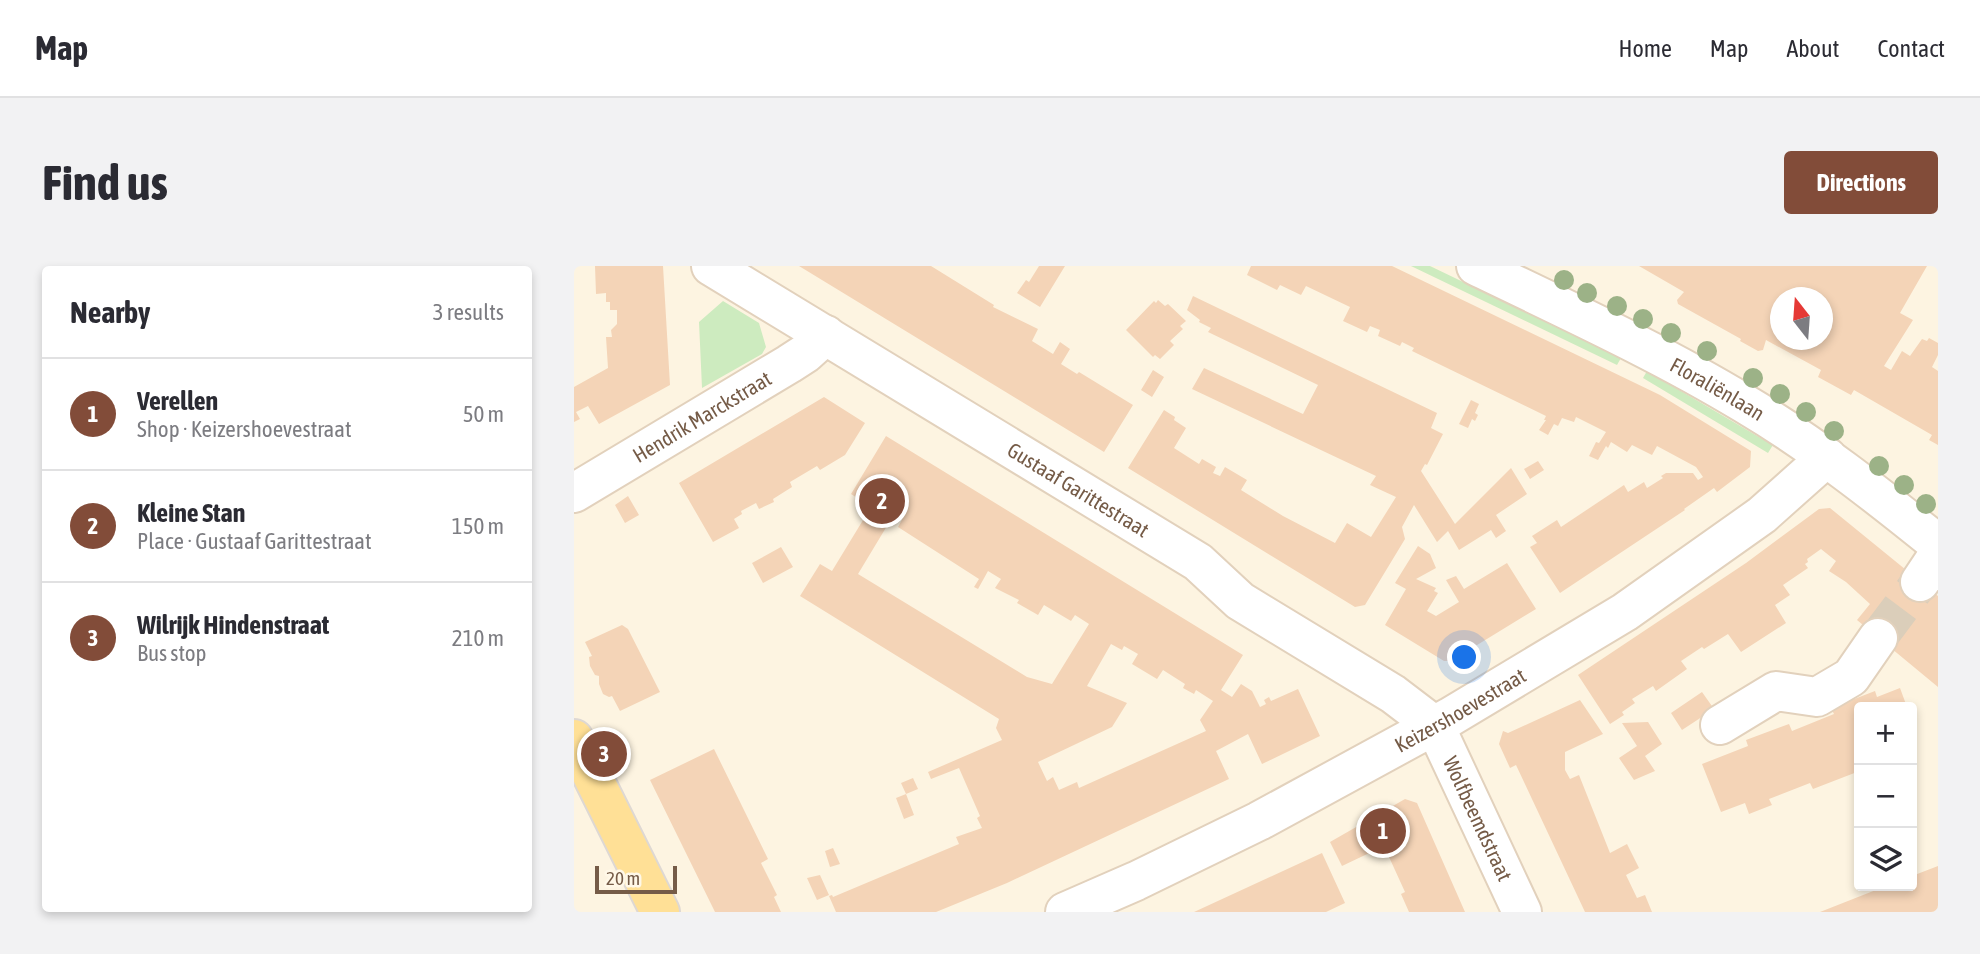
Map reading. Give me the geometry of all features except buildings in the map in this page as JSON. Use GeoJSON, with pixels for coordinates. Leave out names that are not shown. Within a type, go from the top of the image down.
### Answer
{"type":"FeatureCollection","features":[{"type":"Feature","properties":{"kind":"main road"},"geometry":{"type":"LineString","coordinates":[[574,739],[660,912]]}},
{"type":"Feature","properties":{"kind":"street","name":"Floraliënlaan"},"geometry":{"type":"LineString","coordinates":[[1476,266],[1662,356],[1746,404],[1827,457],[1938,544]]}},
{"type":"Feature","properties":{"kind":"street","name":"Gustaaf Garittestraat"},"geometry":{"type":"LineString","coordinates":[[711,267],[1198,562],[1240,601],[1393,694],[1435,726]]}},
{"type":"Feature","properties":{"kind":"street","name":"Hendrik Marckstraat"},"geometry":{"type":"LineString","coordinates":[[574,493],[789,364],[825,335]]}},
{"type":"Feature","properties":{"kind":"street","name":"Keizershoevestraat"},"geometry":{"type":"LineString","coordinates":[[1065,912],[1259,821],[1435,726],[1625,611],[1762,515],[1827,457]]}},
{"type":"Feature","properties":{"kind":"street"},"geometry":{"type":"LineString","coordinates":[[1720,725],[1776,691],[1817,697],[1851,677],[1878,638]]}},
{"type":"Feature","properties":{"kind":"street","name":"Wolfbeemdstraat"},"geometry":{"type":"LineString","coordinates":[[1435,726],[1522,912]]}},
{"type":"Feature","properties":{"kind":"green space"},"geometry":{"type":"Polygon","coordinates":[[[1411,266],[1430,266],[1621,358],[1617,365],[1411,266]]]}},
{"type":"Feature","properties":{"kind":"green space"},"geometry":{"type":"Polygon","coordinates":[[[723,301],[759,323],[766,347],[762,354],[702,388],[699,322],[723,301]]]}},
{"type":"Feature","properties":{"kind":"green space"},"geometry":{"type":"Polygon","coordinates":[[[1647,371],[1764,440],[1768,435],[1776,440],[1768,453],[1643,378],[1647,371]]]}},
{"type":"Feature","properties":{"kind":"tunnel"},"geometry":{"type":"LineString","coordinates":[[1878,638],[1920,582]]}},
{"type":"Feature","properties":{"kind":"place","name":"Kleine Stan"},"geometry":{"type":"Point","coordinates":[882,501]}},
{"type":"Feature","properties":{"kind":"place","name":"Wilrijk Hindenstraat"},"geometry":{"type":"Point","coordinates":[604,754]}},
{"type":"Feature","properties":{"kind":"place","name":"Verellen"},"geometry":{"type":"Point","coordinates":[1383,831]}}]}
